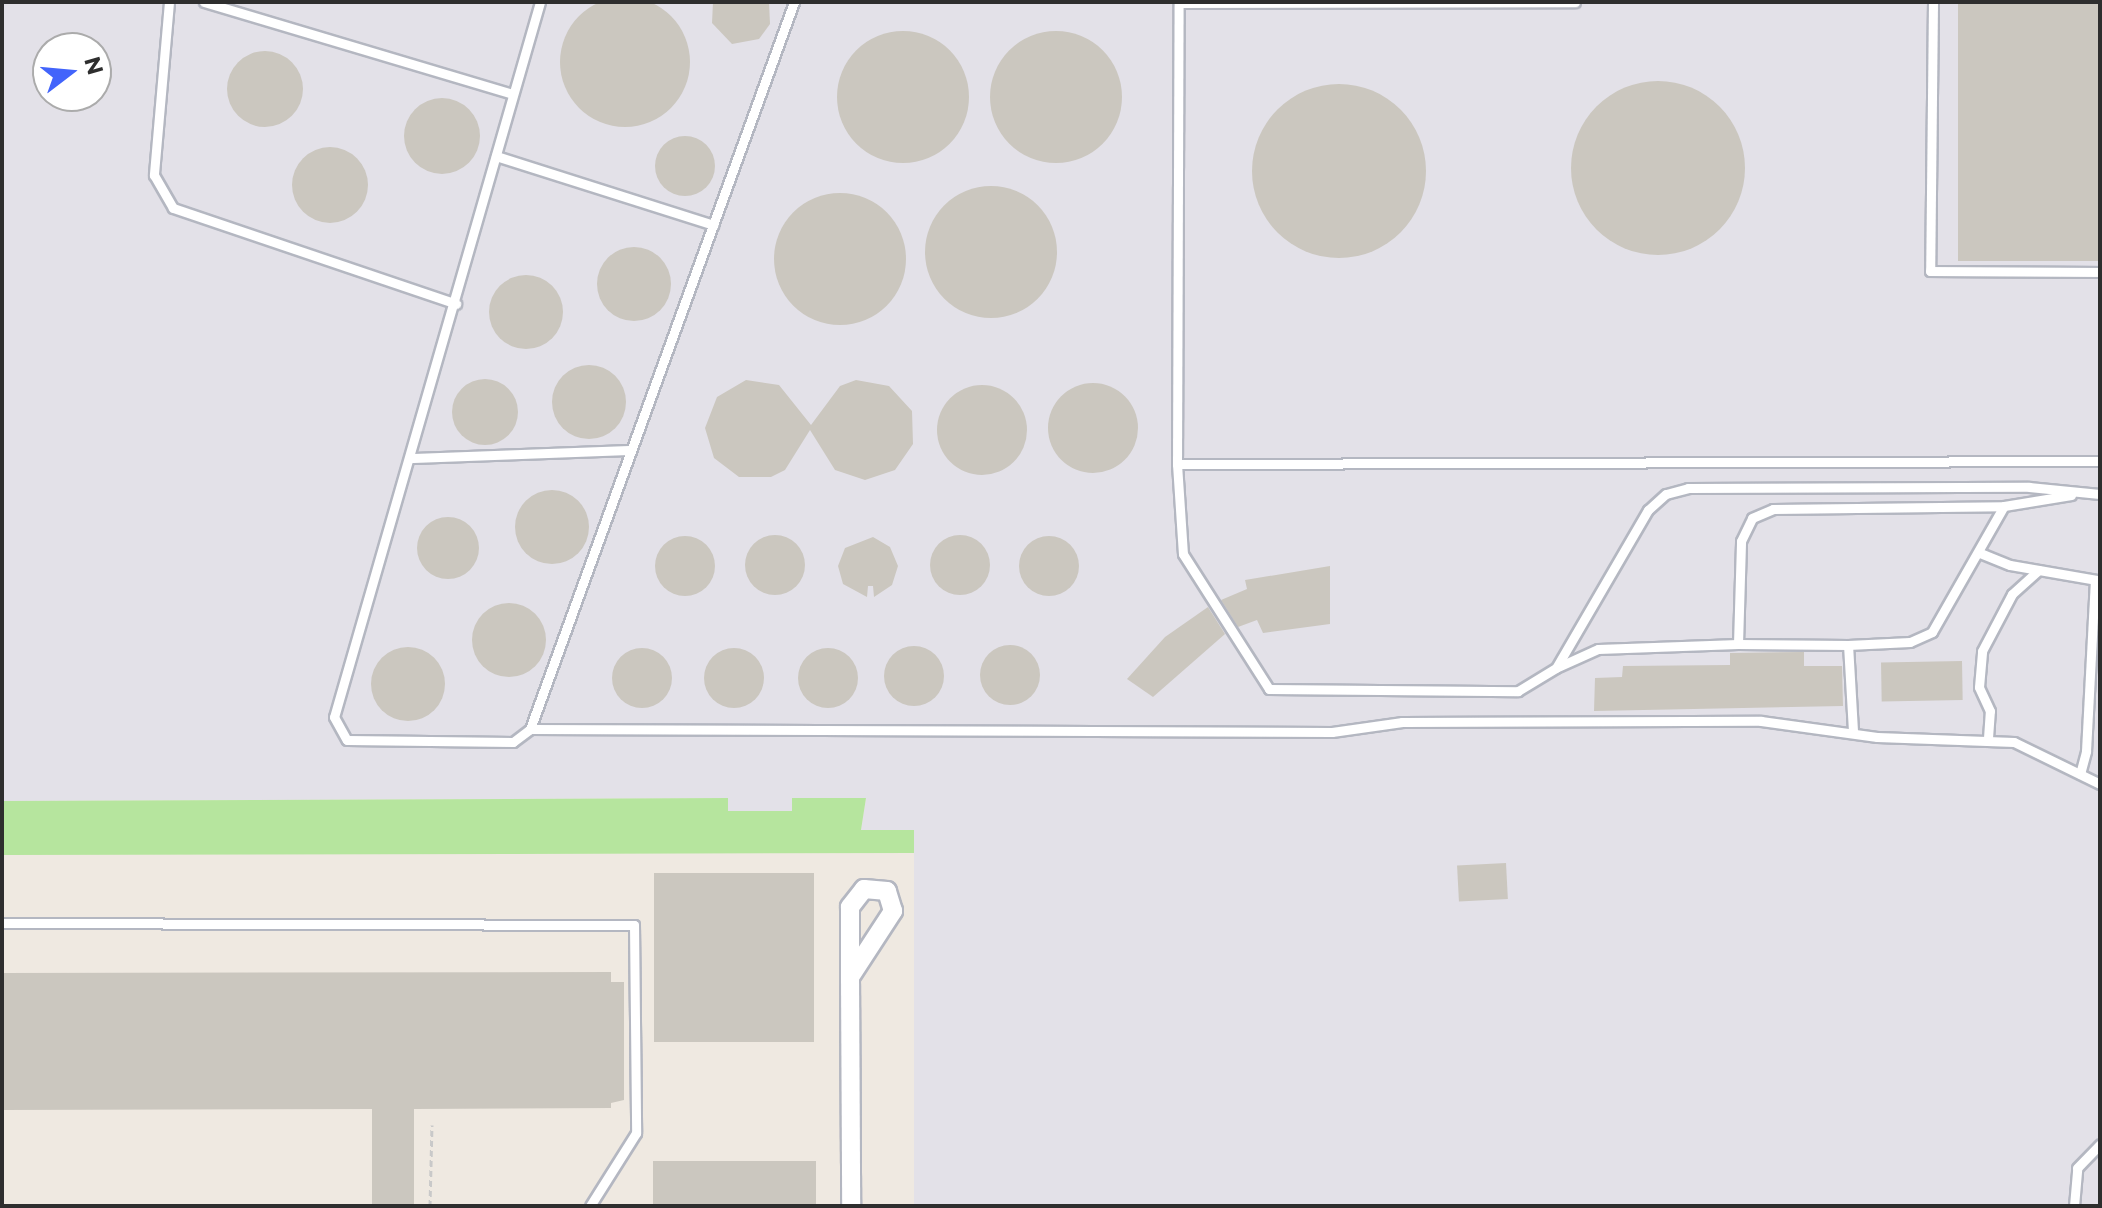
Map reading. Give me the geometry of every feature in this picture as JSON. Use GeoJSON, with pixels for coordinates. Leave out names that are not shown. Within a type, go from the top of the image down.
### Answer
{"type":"FeatureCollection","features":[{"type":"Feature","properties":{"kind":"street"},"geometry":{"type":"LineString","coordinates":[[850,977],[851,1206]]}},
{"type":"Feature","properties":{"kind":"lane"},"geometry":{"type":"LineString","coordinates":[[169,2],[154,175],[173,208],[456,304]]}},
{"type":"Feature","properties":{"kind":"lane"},"geometry":{"type":"LineString","coordinates":[[204,2],[513,94]]}},
{"type":"Feature","properties":{"kind":"lane"},"geometry":{"type":"LineString","coordinates":[[540,2],[456,304],[334,717],[347,740],[513,742],[530,729],[794,2]]}},
{"type":"Feature","properties":{"kind":"lane"},"geometry":{"type":"LineString","coordinates":[[1575,2],[1179,3],[1177,464],[1183,554],[1269,689],[1518,691],[1556,668],[1598,649],[1910,642],[1932,632],[1980,553],[2004,506]]}},
{"type":"Feature","properties":{"kind":"lane"},"geometry":{"type":"LineString","coordinates":[[1933,2],[1930,271],[2100,272]]}},
{"type":"Feature","properties":{"kind":"lane"},"geometry":{"type":"LineString","coordinates":[[496,156],[713,225]]}},
{"type":"Feature","properties":{"kind":"lane"},"geometry":{"type":"LineString","coordinates":[[411,458],[631,450]]}},
{"type":"Feature","properties":{"kind":"lane"},"geometry":{"type":"LineString","coordinates":[[1177,464],[2100,461]]}},
{"type":"Feature","properties":{"kind":"lane"},"geometry":{"type":"LineString","coordinates":[[1556,668],[1622,549],[1648,510],[1666,494],[1688,488],[1983,487],[2100,494]]}},
{"type":"Feature","properties":{"kind":"lane"},"geometry":{"type":"LineString","coordinates":[[1738,644],[1741,541],[1752,518],[1761,513],[2004,506],[2078,494]]}},
{"type":"Feature","properties":{"kind":"lane"},"geometry":{"type":"LineString","coordinates":[[1980,553],[2039,570],[2098,580],[2086,751],[2080,774]]}},
{"type":"Feature","properties":{"kind":"lane"},"geometry":{"type":"LineString","coordinates":[[1988,738],[1990,711],[1979,687],[1982,651],[2012,594],[2039,570]]}},
{"type":"Feature","properties":{"kind":"lane"},"geometry":{"type":"LineString","coordinates":[[1848,645],[1853,731]]}},
{"type":"Feature","properties":{"kind":"lane"},"geometry":{"type":"LineString","coordinates":[[530,729],[1332,732],[1402,722],[1761,721],[1853,731],[1877,737],[1988,738],[2033,749],[2100,784]]}},
{"type":"Feature","properties":{"kind":"lane"},"geometry":{"type":"LineString","coordinates":[[2,923],[634,925],[636,1133],[590,1206]]}},
{"type":"Feature","properties":{"kind":"lane"},"geometry":{"type":"LineString","coordinates":[[2074,1206],[2077,1168],[2100,1144]]}},
{"type":"Feature","properties":{"kind":"path"},"geometry":{"type":"LineString","coordinates":[[430,1206],[432,1125]]}},
{"type":"Feature","properties":{"kind":"shaded area"},"geometry":{"type":"Polygon","coordinates":[[[2,2],[2100,2],[2100,1206],[914,1206],[914,831],[861,830],[866,798],[793,798],[792,811],[728,811],[727,798],[2,801],[2,2]]]}},
{"type":"Feature","properties":{"kind":"green space"},"geometry":{"type":"Polygon","coordinates":[[[728,798],[728,811],[792,811],[792,798],[866,798],[861,830],[914,830],[914,853],[2,855],[2,801],[728,798]]]}},
{"type":"Feature","properties":{"kind":"building"},"geometry":{"type":"Polygon","coordinates":[[[625,-3],[650,2],[671,16],[685,37],[690,62],[685,87],[671,108],[650,122],[625,127],[600,122],[579,108],[565,87],[560,62],[565,37],[579,16],[600,2],[625,-3]]]}},
{"type":"Feature","properties":{"kind":"building"},"geometry":{"type":"Polygon","coordinates":[[[713,2],[769,2],[770,24],[759,39],[732,44],[712,23],[713,2]]]}},
{"type":"Feature","properties":{"kind":"building"},"geometry":{"type":"Polygon","coordinates":[[[1958,2],[2100,2],[2100,261],[1958,261],[1958,2]]]}},
{"type":"Feature","properties":{"kind":"building"},"geometry":{"type":"Polygon","coordinates":[[[903,31],[928,36],[950,50],[964,72],[969,97],[964,122],[950,144],[928,158],[903,163],[878,158],[856,144],[842,122],[837,97],[842,72],[856,50],[878,36],[903,31]]]}},
{"type":"Feature","properties":{"kind":"building"},"geometry":{"type":"Polygon","coordinates":[[[1056,31],[1081,36],[1103,50],[1117,72],[1122,97],[1117,122],[1103,144],[1081,158],[1056,163],[1031,158],[1009,144],[995,122],[990,97],[995,72],[1009,50],[1031,36],[1056,31]]]}},
{"type":"Feature","properties":{"kind":"building"},"geometry":{"type":"Polygon","coordinates":[[[258,51],[272,51],[286,57],[297,68],[303,89],[300,104],[292,116],[272,127],[258,127],[244,121],[233,110],[227,96],[227,82],[233,68],[244,57],[258,51]]]}},
{"type":"Feature","properties":{"kind":"building"},"geometry":{"type":"Polygon","coordinates":[[[1658,81],[1691,88],[1719,107],[1738,135],[1745,168],[1738,201],[1719,229],[1691,248],[1658,255],[1625,248],[1597,229],[1578,201],[1571,168],[1578,135],[1597,107],[1625,88],[1658,81]]]}},
{"type":"Feature","properties":{"kind":"building"},"geometry":{"type":"Polygon","coordinates":[[[1339,84],[1372,91],[1400,110],[1419,138],[1426,171],[1419,204],[1400,232],[1372,251],[1339,258],[1306,251],[1278,232],[1259,204],[1252,171],[1259,138],[1278,110],[1306,91],[1339,84]]]}},
{"type":"Feature","properties":{"kind":"building"},"geometry":{"type":"Polygon","coordinates":[[[435,98],[449,98],[463,104],[474,115],[480,136],[477,151],[469,163],[449,174],[435,174],[421,168],[410,157],[404,143],[404,129],[410,115],[421,104],[435,98]]]}},
{"type":"Feature","properties":{"kind":"building"},"geometry":{"type":"Polygon","coordinates":[[[685,136],[696,138],[706,145],[713,155],[713,177],[706,187],[696,194],[685,196],[674,194],[664,187],[657,177],[655,166],[657,155],[664,145],[674,138],[685,136]]]}},
{"type":"Feature","properties":{"kind":"building"},"geometry":{"type":"Polygon","coordinates":[[[323,147],[337,147],[351,153],[362,164],[368,185],[365,200],[357,212],[337,223],[323,223],[309,217],[298,206],[292,192],[292,178],[298,164],[309,153],[323,147]]]}},
{"type":"Feature","properties":{"kind":"building"},"geometry":{"type":"Polygon","coordinates":[[[991,186],[1016,191],[1038,205],[1052,227],[1057,252],[1052,277],[1038,299],[1016,313],[991,318],[966,313],[944,299],[930,277],[925,252],[930,227],[944,205],[966,191],[991,186]]]}},
{"type":"Feature","properties":{"kind":"building"},"geometry":{"type":"Polygon","coordinates":[[[840,193],[865,198],[887,212],[901,234],[906,259],[901,284],[887,306],[865,320],[840,325],[815,320],[793,306],[779,284],[774,259],[779,234],[793,212],[815,198],[840,193]]]}},
{"type":"Feature","properties":{"kind":"building"},"geometry":{"type":"Polygon","coordinates":[[[634,247],[648,250],[660,258],[668,270],[671,284],[668,298],[660,310],[648,318],[634,321],[620,318],[608,310],[600,298],[597,284],[600,270],[608,258],[620,250],[634,247]]]}},
{"type":"Feature","properties":{"kind":"building"},"geometry":{"type":"Polygon","coordinates":[[[526,275],[540,278],[552,286],[560,298],[563,312],[560,326],[552,338],[540,346],[526,349],[512,346],[500,338],[492,326],[489,312],[492,298],[500,286],[512,278],[526,275]]]}},
{"type":"Feature","properties":{"kind":"building"},"geometry":{"type":"Polygon","coordinates":[[[589,365],[603,368],[615,376],[623,388],[626,402],[623,416],[615,428],[603,436],[589,439],[575,436],[563,428],[555,416],[552,402],[555,388],[563,376],[575,368],[589,365]]]}},
{"type":"Feature","properties":{"kind":"building"},"geometry":{"type":"Polygon","coordinates":[[[485,379],[498,382],[508,389],[515,399],[518,412],[515,425],[508,435],[498,442],[485,445],[472,442],[462,435],[455,425],[452,412],[455,399],[462,389],[472,382],[485,379]]]}},
{"type":"Feature","properties":{"kind":"building"},"geometry":{"type":"Polygon","coordinates":[[[746,380],[779,385],[811,425],[840,386],[856,380],[889,386],[912,411],[913,444],[895,470],[865,480],[835,470],[810,430],[785,470],[771,477],[739,477],[714,458],[705,428],[717,397],[746,380]]]}},
{"type":"Feature","properties":{"kind":"building"},"geometry":{"type":"Polygon","coordinates":[[[1093,383],[1110,386],[1125,396],[1135,411],[1138,428],[1135,445],[1125,460],[1110,470],[1093,473],[1076,470],[1061,460],[1051,445],[1048,428],[1051,411],[1061,396],[1076,386],[1093,383]]]}},
{"type":"Feature","properties":{"kind":"building"},"geometry":{"type":"Polygon","coordinates":[[[982,385],[999,388],[1014,398],[1024,413],[1027,430],[1024,447],[1014,462],[999,472],[982,475],[965,472],[950,462],[940,447],[937,430],[940,413],[950,398],[965,388],[982,385]]]}},
{"type":"Feature","properties":{"kind":"building"},"geometry":{"type":"Polygon","coordinates":[[[552,490],[566,493],[578,501],[586,513],[589,527],[586,541],[578,553],[566,561],[552,564],[538,561],[526,553],[518,541],[515,527],[518,513],[526,501],[538,493],[552,490]]]}},
{"type":"Feature","properties":{"kind":"building"},"geometry":{"type":"Polygon","coordinates":[[[442,517],[454,517],[470,526],[477,536],[477,560],[470,570],[454,579],[442,579],[422,565],[417,554],[417,542],[431,522],[442,517]]]}},
{"type":"Feature","properties":{"kind":"building"},"geometry":{"type":"Polygon","coordinates":[[[775,535],[786,537],[796,544],[803,554],[803,576],[796,586],[786,593],[775,595],[764,593],[754,586],[747,576],[745,565],[747,554],[754,544],[764,537],[775,535]]]}},
{"type":"Feature","properties":{"kind":"building"},"geometry":{"type":"Polygon","coordinates":[[[960,535],[971,537],[981,544],[988,554],[988,576],[981,586],[971,593],[960,595],[949,593],[939,586],[932,576],[930,565],[932,554],[939,544],[949,537],[960,535]]]}},
{"type":"Feature","properties":{"kind":"building"},"geometry":{"type":"Polygon","coordinates":[[[685,536],[696,538],[706,545],[713,555],[713,577],[706,587],[696,594],[685,596],[674,594],[664,587],[657,577],[655,566],[657,555],[664,545],[674,538],[685,536]]]}},
{"type":"Feature","properties":{"kind":"building"},"geometry":{"type":"Polygon","coordinates":[[[1049,536],[1060,538],[1070,545],[1077,555],[1077,577],[1070,587],[1060,594],[1049,596],[1038,594],[1028,587],[1021,577],[1019,566],[1021,555],[1028,545],[1038,538],[1049,536]]]}},
{"type":"Feature","properties":{"kind":"building"},"geometry":{"type":"Polygon","coordinates":[[[873,537],[890,547],[898,566],[892,585],[874,597],[873,586],[868,586],[867,597],[843,584],[838,566],[845,548],[873,537]]]}},
{"type":"Feature","properties":{"kind":"building"},"geometry":{"type":"Polygon","coordinates":[[[1330,566],[1330,624],[1263,633],[1257,620],[1238,627],[1221,600],[1247,589],[1245,580],[1330,566]]]}},
{"type":"Feature","properties":{"kind":"building"},"geometry":{"type":"Polygon","coordinates":[[[509,603],[523,606],[535,614],[543,626],[546,640],[543,654],[535,666],[523,674],[509,677],[495,674],[483,666],[475,654],[472,640],[475,626],[483,614],[495,606],[509,603]]]}},
{"type":"Feature","properties":{"kind":"building"},"geometry":{"type":"Polygon","coordinates":[[[1208,607],[1225,634],[1153,697],[1127,679],[1165,637],[1208,607]]]}},
{"type":"Feature","properties":{"kind":"building"},"geometry":{"type":"Polygon","coordinates":[[[1010,645],[1021,647],[1031,654],[1038,664],[1038,686],[1031,696],[1021,703],[1010,705],[999,703],[989,696],[982,686],[980,675],[982,664],[989,654],[999,647],[1010,645]]]}},
{"type":"Feature","properties":{"kind":"building"},"geometry":{"type":"Polygon","coordinates":[[[914,646],[925,648],[935,655],[942,665],[942,687],[935,697],[925,704],[914,706],[903,704],[893,697],[886,687],[884,676],[886,665],[893,655],[903,648],[914,646]]]}},
{"type":"Feature","properties":{"kind":"building"},"geometry":{"type":"Polygon","coordinates":[[[408,647],[422,650],[434,658],[442,670],[445,684],[442,698],[434,710],[422,718],[408,721],[394,718],[382,710],[374,698],[371,684],[374,670],[382,658],[394,650],[408,647]]]}},
{"type":"Feature","properties":{"kind":"building"},"geometry":{"type":"Polygon","coordinates":[[[642,648],[653,650],[663,657],[670,667],[670,689],[663,699],[653,706],[642,708],[631,706],[621,699],[614,689],[612,678],[614,667],[621,657],[631,650],[642,648]]]}},
{"type":"Feature","properties":{"kind":"building"},"geometry":{"type":"Polygon","coordinates":[[[734,648],[745,650],[755,657],[762,667],[762,689],[755,699],[745,706],[734,708],[723,706],[713,699],[706,689],[704,678],[706,667],[713,657],[723,650],[734,648]]]}},
{"type":"Feature","properties":{"kind":"building"},"geometry":{"type":"Polygon","coordinates":[[[828,648],[839,650],[849,657],[856,667],[856,689],[849,699],[839,706],[828,708],[817,706],[807,699],[800,689],[798,678],[800,667],[807,657],[817,650],[828,648]]]}},
{"type":"Feature","properties":{"kind":"building"},"geometry":{"type":"Polygon","coordinates":[[[1804,652],[1804,666],[1842,666],[1843,706],[1594,711],[1595,678],[1622,677],[1623,666],[1730,665],[1730,653],[1804,652]]]}},
{"type":"Feature","properties":{"kind":"building"},"geometry":{"type":"Polygon","coordinates":[[[1962,661],[1963,700],[1882,701],[1881,662],[1962,661]]]}},
{"type":"Feature","properties":{"kind":"building"},"geometry":{"type":"Polygon","coordinates":[[[1506,863],[1508,899],[1459,902],[1457,866],[1506,863]]]}},
{"type":"Feature","properties":{"kind":"building"},"geometry":{"type":"Polygon","coordinates":[[[654,873],[814,873],[814,1042],[654,1042],[654,873]]]}},
{"type":"Feature","properties":{"kind":"building"},"geometry":{"type":"Polygon","coordinates":[[[611,972],[611,982],[624,982],[624,1100],[611,1103],[611,1108],[414,1109],[414,1206],[372,1206],[372,1109],[2,1110],[2,973],[611,972]]]}},
{"type":"Feature","properties":{"kind":"building"},"geometry":{"type":"Polygon","coordinates":[[[653,1161],[816,1161],[816,1206],[653,1206],[653,1161]]]}}]}
